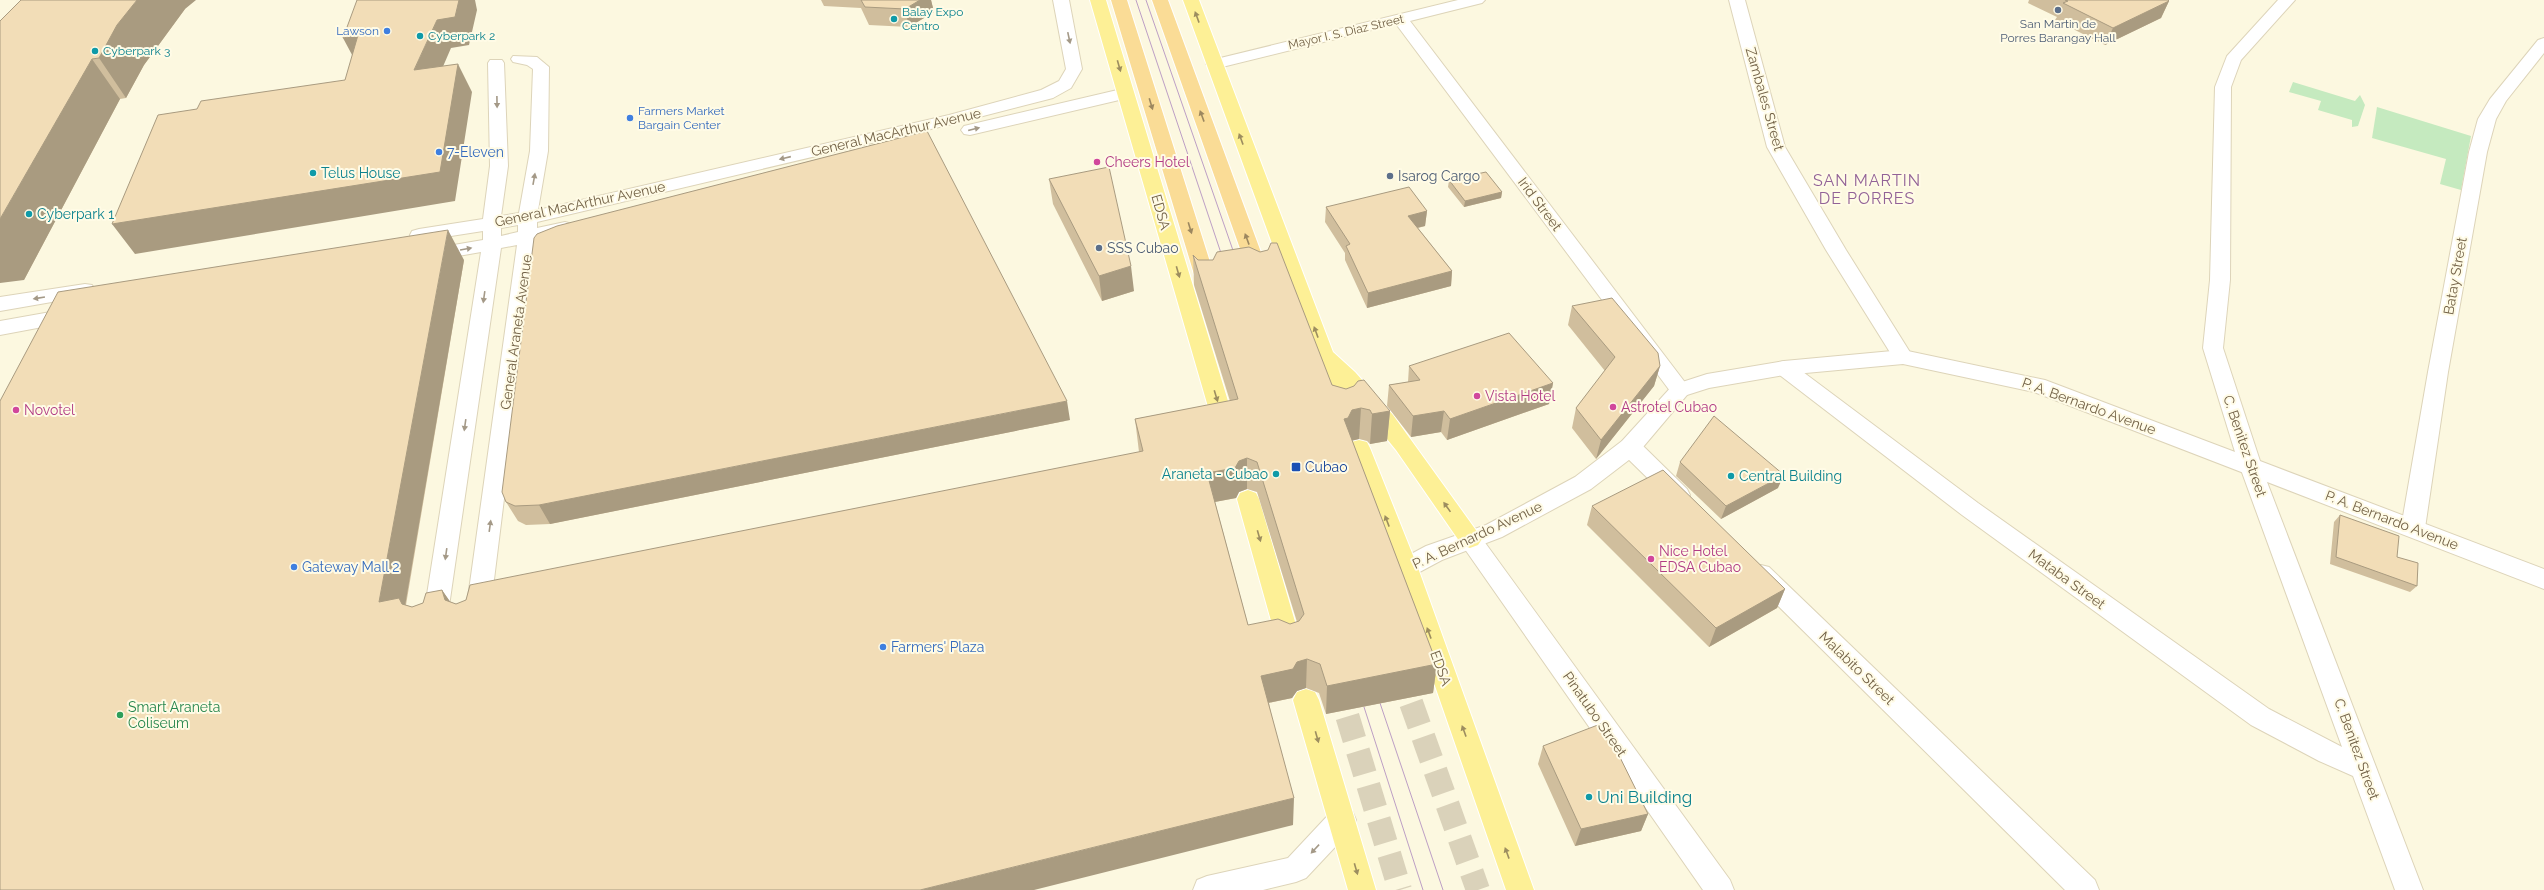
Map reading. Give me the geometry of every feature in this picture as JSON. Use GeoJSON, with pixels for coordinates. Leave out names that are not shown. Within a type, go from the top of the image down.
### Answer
{"type":"FeatureCollection","features":[{"type":"Feature","properties":{"kind":"highway","name":"EDSA"},"geometry":{"type":"LineString","coordinates":[[1119,0],[1207,284]]}},
{"type":"Feature","properties":{"kind":"highway"},"geometry":{"type":"LineString","coordinates":[[1160,0],[1260,275]]}},
{"type":"Feature","properties":{"kind":"main road","name":"EDSA"},"geometry":{"type":"LineString","coordinates":[[1098,0],[1224,424]]}},
{"type":"Feature","properties":{"kind":"main road"},"geometry":{"type":"LineString","coordinates":[[1191,0],[1254,176],[1291,264],[1344,410]]}},
{"type":"Feature","properties":{"kind":"main road"},"geometry":{"type":"LineString","coordinates":[[1324,354],[1357,384],[1418,464],[1470,539]]}},
{"type":"Feature","properties":{"kind":"main road","name":"EDSA"},"geometry":{"type":"LineString","coordinates":[[1359,448],[1406,568],[1520,890]]}},
{"type":"Feature","properties":{"kind":"main road"},"geometry":{"type":"LineString","coordinates":[[1248,499],[1289,642]]}},
{"type":"Feature","properties":{"kind":"main road"},"geometry":{"type":"LineString","coordinates":[[1306,700],[1362,890]]}},
{"type":"Feature","properties":{"kind":"street","name":"General MacArthur Avenue"},"geometry":{"type":"LineString","coordinates":[[529,227],[1047,94],[1065,84],[1074,69],[1061,0]]}},
{"type":"Feature","properties":{"kind":"street","name":"Mayor I. S. Diaz Street"},"geometry":{"type":"LineString","coordinates":[[1214,64],[1477,0]]}},
{"type":"Feature","properties":{"kind":"street","name":"Zambales Street"},"geometry":{"type":"LineString","coordinates":[[1738,0],[1776,148],[1836,250],[1903,357]]}},
{"type":"Feature","properties":{"kind":"street","name":"C. Benitez Street"},"geometry":{"type":"LineString","coordinates":[[2287,0],[2233,59],[2223,87],[2220,280],[2213,348],[2251,467],[2409,890]]}},
{"type":"Feature","properties":{"kind":"street","name":"Irid Street"},"geometry":{"type":"LineString","coordinates":[[1400,19],[1680,390]]}},
{"type":"Feature","properties":{"kind":"street","name":"Batay Street"},"geometry":{"type":"LineString","coordinates":[[2413,528],[2438,372],[2478,152],[2487,120],[2498,99],[2544,43]]}},
{"type":"Feature","properties":{"kind":"street","name":"General Araneta Avenue"},"geometry":{"type":"LineString","coordinates":[[476,622],[539,151],[541,66],[531,60],[519,59]]}},
{"type":"Feature","properties":{"kind":"street"},"geometry":{"type":"LineString","coordinates":[[434,625],[492,234],[499,166],[496,63]]}},
{"type":"Feature","properties":{"kind":"street","name":"General MacArthur Avenue"},"geometry":{"type":"LineString","coordinates":[[408,258],[492,234],[1126,93]]}},
{"type":"Feature","properties":{"kind":"street","name":"General MacArthur Avenue"},"geometry":{"type":"LineString","coordinates":[[398,239],[492,234]]}},
{"type":"Feature","properties":{"kind":"street"},"geometry":{"type":"LineString","coordinates":[[0,304],[102,288]]}},
{"type":"Feature","properties":{"kind":"street"},"geometry":{"type":"LineString","coordinates":[[0,328],[92,312]]}},
{"type":"Feature","properties":{"kind":"street","name":"P. A. Bernardo Avenue"},"geometry":{"type":"LineString","coordinates":[[1406,568],[1434,553],[1494,531],[1583,483],[1630,447],[1680,390],[1707,381],[1784,368],[1903,357],[2038,385],[2544,579]]}},
{"type":"Feature","properties":{"kind":"street","name":"Mataba Street"},"geometry":{"type":"LineString","coordinates":[[1784,368],[1970,509],[2260,717],[2328,753],[2364,768]]}},
{"type":"Feature","properties":{"kind":"street"},"geometry":{"type":"LineString","coordinates":[[1630,447],[1698,513]]}},
{"type":"Feature","properties":{"kind":"street","name":"Pinatubo Street"},"geometry":{"type":"LineString","coordinates":[[1470,539],[1720,890]]}},
{"type":"Feature","properties":{"kind":"street","name":"Malabito Street"},"geometry":{"type":"LineString","coordinates":[[1744,558],[2085,890]]}},
{"type":"Feature","properties":{"kind":"street"},"geometry":{"type":"LineString","coordinates":[[1208,890],[1278,882],[1296,869],[1342,820]]}},
{"type":"Feature","properties":{"kind":"green space"},"geometry":{"type":"Polygon","coordinates":[[[2293,82],[2355,101],[2360,95],[2365,105],[2358,126],[2352,127],[2352,120],[2318,110],[2321,101],[2289,92],[2293,82]]]}},
{"type":"Feature","properties":{"kind":"green space"},"geometry":{"type":"Polygon","coordinates":[[[2377,107],[2471,136],[2461,190],[2440,184],[2446,159],[2372,138],[2377,107]]]}},
{"type":"Feature","properties":{"kind":"building"},"geometry":{"type":"Polygon","coordinates":[[[21,0],[137,0],[117,25],[99,58],[92,59],[0,219],[0,21],[21,0]]]}},
{"type":"Feature","properties":{"kind":"building"},"geometry":{"type":"Polygon","coordinates":[[[357,0],[459,0],[455,17],[437,20],[414,70],[458,64],[440,172],[112,224],[158,115],[197,109],[201,101],[345,80],[358,35],[343,38],[357,0]]]}},
{"type":"Feature","properties":{"kind":"building"},"geometry":{"type":"Polygon","coordinates":[[[861,0],[920,0],[905,9],[865,7],[861,0]]]}},
{"type":"Feature","properties":{"kind":"building"},"geometry":{"type":"Polygon","coordinates":[[[2065,0],[2169,1],[2113,28],[2063,3],[2068,1],[2065,0]]]}},
{"type":"Feature","properties":{"kind":"building"},"geometry":{"type":"Polygon","coordinates":[[[927,131],[1067,401],[539,505],[515,506],[506,502],[502,492],[534,238],[537,234],[557,226],[927,131]]]}},
{"type":"Feature","properties":{"kind":"building","name":"SSS Cubao"},"geometry":{"type":"Polygon","coordinates":[[[1109,167],[1131,266],[1099,276],[1049,179],[1109,167]]]}},
{"type":"Feature","properties":{"kind":"building"},"geometry":{"type":"Polygon","coordinates":[[[1486,172],[1502,192],[1465,201],[1449,180],[1486,172]]]}},
{"type":"Feature","properties":{"kind":"building"},"geometry":{"type":"Polygon","coordinates":[[[1409,187],[1427,211],[1408,216],[1452,271],[1368,293],[1346,246],[1350,244],[1326,207],[1409,187]]]}},
{"type":"Feature","properties":{"kind":"building"},"geometry":{"type":"Polygon","coordinates":[[[448,230],[379,602],[399,598],[402,604],[412,607],[423,603],[426,593],[442,590],[445,600],[456,604],[466,600],[470,585],[1143,451],[1135,419],[1238,399],[1193,255],[1198,260],[1213,260],[1217,252],[1249,247],[1260,252],[1268,250],[1271,243],[1277,243],[1332,385],[1346,389],[1354,386],[1358,381],[1364,380],[1390,411],[1372,414],[1370,410],[1361,408],[1352,410],[1348,418],[1344,419],[1437,664],[1327,686],[1320,664],[1307,659],[1297,662],[1293,669],[1261,676],[1294,798],[920,890],[0,890],[0,401],[58,292],[448,230]],[[1247,458],[1239,461],[1235,468],[1207,473],[1248,625],[1278,619],[1290,624],[1299,621],[1304,614],[1257,462],[1247,458]]]}},
{"type":"Feature","properties":{"kind":"building","name":"Astrotel Cubao"},"geometry":{"type":"Polygon","coordinates":[[[1612,298],[1658,353],[1660,366],[1601,440],[1576,408],[1615,357],[1572,306],[1612,298]]]}},
{"type":"Feature","properties":{"kind":"building"},"geometry":{"type":"Polygon","coordinates":[[[1509,333],[1553,383],[1450,419],[1444,411],[1413,416],[1389,385],[1420,380],[1409,366],[1509,333]]]}},
{"type":"Feature","properties":{"kind":"building","name":"Central Building"},"geometry":{"type":"Polygon","coordinates":[[[1714,416],[1784,475],[1726,506],[1680,462],[1714,416]]]}},
{"type":"Feature","properties":{"kind":"building","name":"Nice Hotel EDSA Cubao"},"geometry":{"type":"Polygon","coordinates":[[[1663,470],[1785,589],[1716,628],[1592,506],[1663,470]]]}},
{"type":"Feature","properties":{"kind":"building"},"geometry":{"type":"Polygon","coordinates":[[[2340,515],[2399,536],[2397,557],[2418,563],[2417,586],[2336,557],[2340,515]]]}},
{"type":"Feature","properties":{"kind":"building","name":"Uni Building"},"geometry":{"type":"Polygon","coordinates":[[[1603,723],[1648,814],[1581,829],[1543,746],[1603,723]]]}},
{"type":"Feature","properties":{"kind":"tunnel"},"geometry":{"type":"LineString","coordinates":[[1399,669],[1478,890]]}},
{"type":"Feature","properties":{"kind":"tunnel"},"geometry":{"type":"LineString","coordinates":[[1337,682],[1400,890]]}},
{"type":"Feature","properties":{"kind":"tram line"},"geometry":{"type":"LineString","coordinates":[[1136,0],[1224,262]]}},
{"type":"Feature","properties":{"kind":"tram line"},"geometry":{"type":"LineString","coordinates":[[1146,0],[1236,259]]}},
{"type":"Feature","properties":{"kind":"tram line"},"geometry":{"type":"LineString","coordinates":[[1380,703],[1443,890]]}},
{"type":"Feature","properties":{"kind":"tram line"},"geometry":{"type":"LineString","coordinates":[[1364,707],[1423,890]]}},
{"type":"Feature","properties":{"kind":"place","name":"San Martin de Porres Barangay Hall"},"geometry":{"type":"Point","coordinates":[2058,10]}},
{"type":"Feature","properties":{"kind":"place","name":"Balay Expo Centro"},"geometry":{"type":"Point","coordinates":[894,19]}},
{"type":"Feature","properties":{"kind":"place","name":"Lawson"},"geometry":{"type":"Point","coordinates":[387,31]}},
{"type":"Feature","properties":{"kind":"place","name":"Cyberpark 2"},"geometry":{"type":"Point","coordinates":[420,36]}},
{"type":"Feature","properties":{"kind":"place","name":"Cyberpark 3"},"geometry":{"type":"Point","coordinates":[95,51]}},
{"type":"Feature","properties":{"kind":"place","name":"Farmers Market Bargain Center"},"geometry":{"type":"Point","coordinates":[630,118]}},
{"type":"Feature","properties":{"kind":"place","name":"7-Eleven"},"geometry":{"type":"Point","coordinates":[439,152]}},
{"type":"Feature","properties":{"kind":"place","name":"Cheers Hotel"},"geometry":{"type":"Point","coordinates":[1097,162]}},
{"type":"Feature","properties":{"kind":"place","name":"Telus House"},"geometry":{"type":"Point","coordinates":[313,173]}},
{"type":"Feature","properties":{"kind":"place","name":"Isarog Cargo"},"geometry":{"type":"Point","coordinates":[1390,176]}},
{"type":"Feature","properties":{"kind":"place","name":"Cyberpark 1"},"geometry":{"type":"Point","coordinates":[29,214]}},
{"type":"Feature","properties":{"kind":"place","name":"SSS Cubao"},"geometry":{"type":"Point","coordinates":[1099,248]}},
{"type":"Feature","properties":{"kind":"place","name":"Vista Hotel"},"geometry":{"type":"Point","coordinates":[1477,396]}},
{"type":"Feature","properties":{"kind":"place","name":"Astrotel Cubao"},"geometry":{"type":"Point","coordinates":[1613,407]}},
{"type":"Feature","properties":{"kind":"place","name":"Novotel"},"geometry":{"type":"Point","coordinates":[16,410]}},
{"type":"Feature","properties":{"kind":"place","name":"Cubao"},"geometry":{"type":"Point","coordinates":[1296,467]}},
{"type":"Feature","properties":{"kind":"place","name":"Araneta - Cubao"},"geometry":{"type":"Point","coordinates":[1276,474]}},
{"type":"Feature","properties":{"kind":"place","name":"Central Building"},"geometry":{"type":"Point","coordinates":[1731,476]}},
{"type":"Feature","properties":{"kind":"place","name":"Nice Hotel EDSA Cubao"},"geometry":{"type":"Point","coordinates":[1651,559]}},
{"type":"Feature","properties":{"kind":"place","name":"Gateway Mall 2"},"geometry":{"type":"Point","coordinates":[294,567]}},
{"type":"Feature","properties":{"kind":"place","name":"Farmers' Plaza"},"geometry":{"type":"Point","coordinates":[883,647]}},
{"type":"Feature","properties":{"kind":"place","name":"Smart Araneta Coliseum"},"geometry":{"type":"Point","coordinates":[120,715]}},
{"type":"Feature","properties":{"kind":"place","name":"Uni Building"},"geometry":{"type":"Point","coordinates":[1589,797]}},
{"type":"Feature","properties":{"kind":"district","name":"SAN MARTIN DE PORRES"},"geometry":{"type":"Point","coordinates":[1867,189]}}]}
